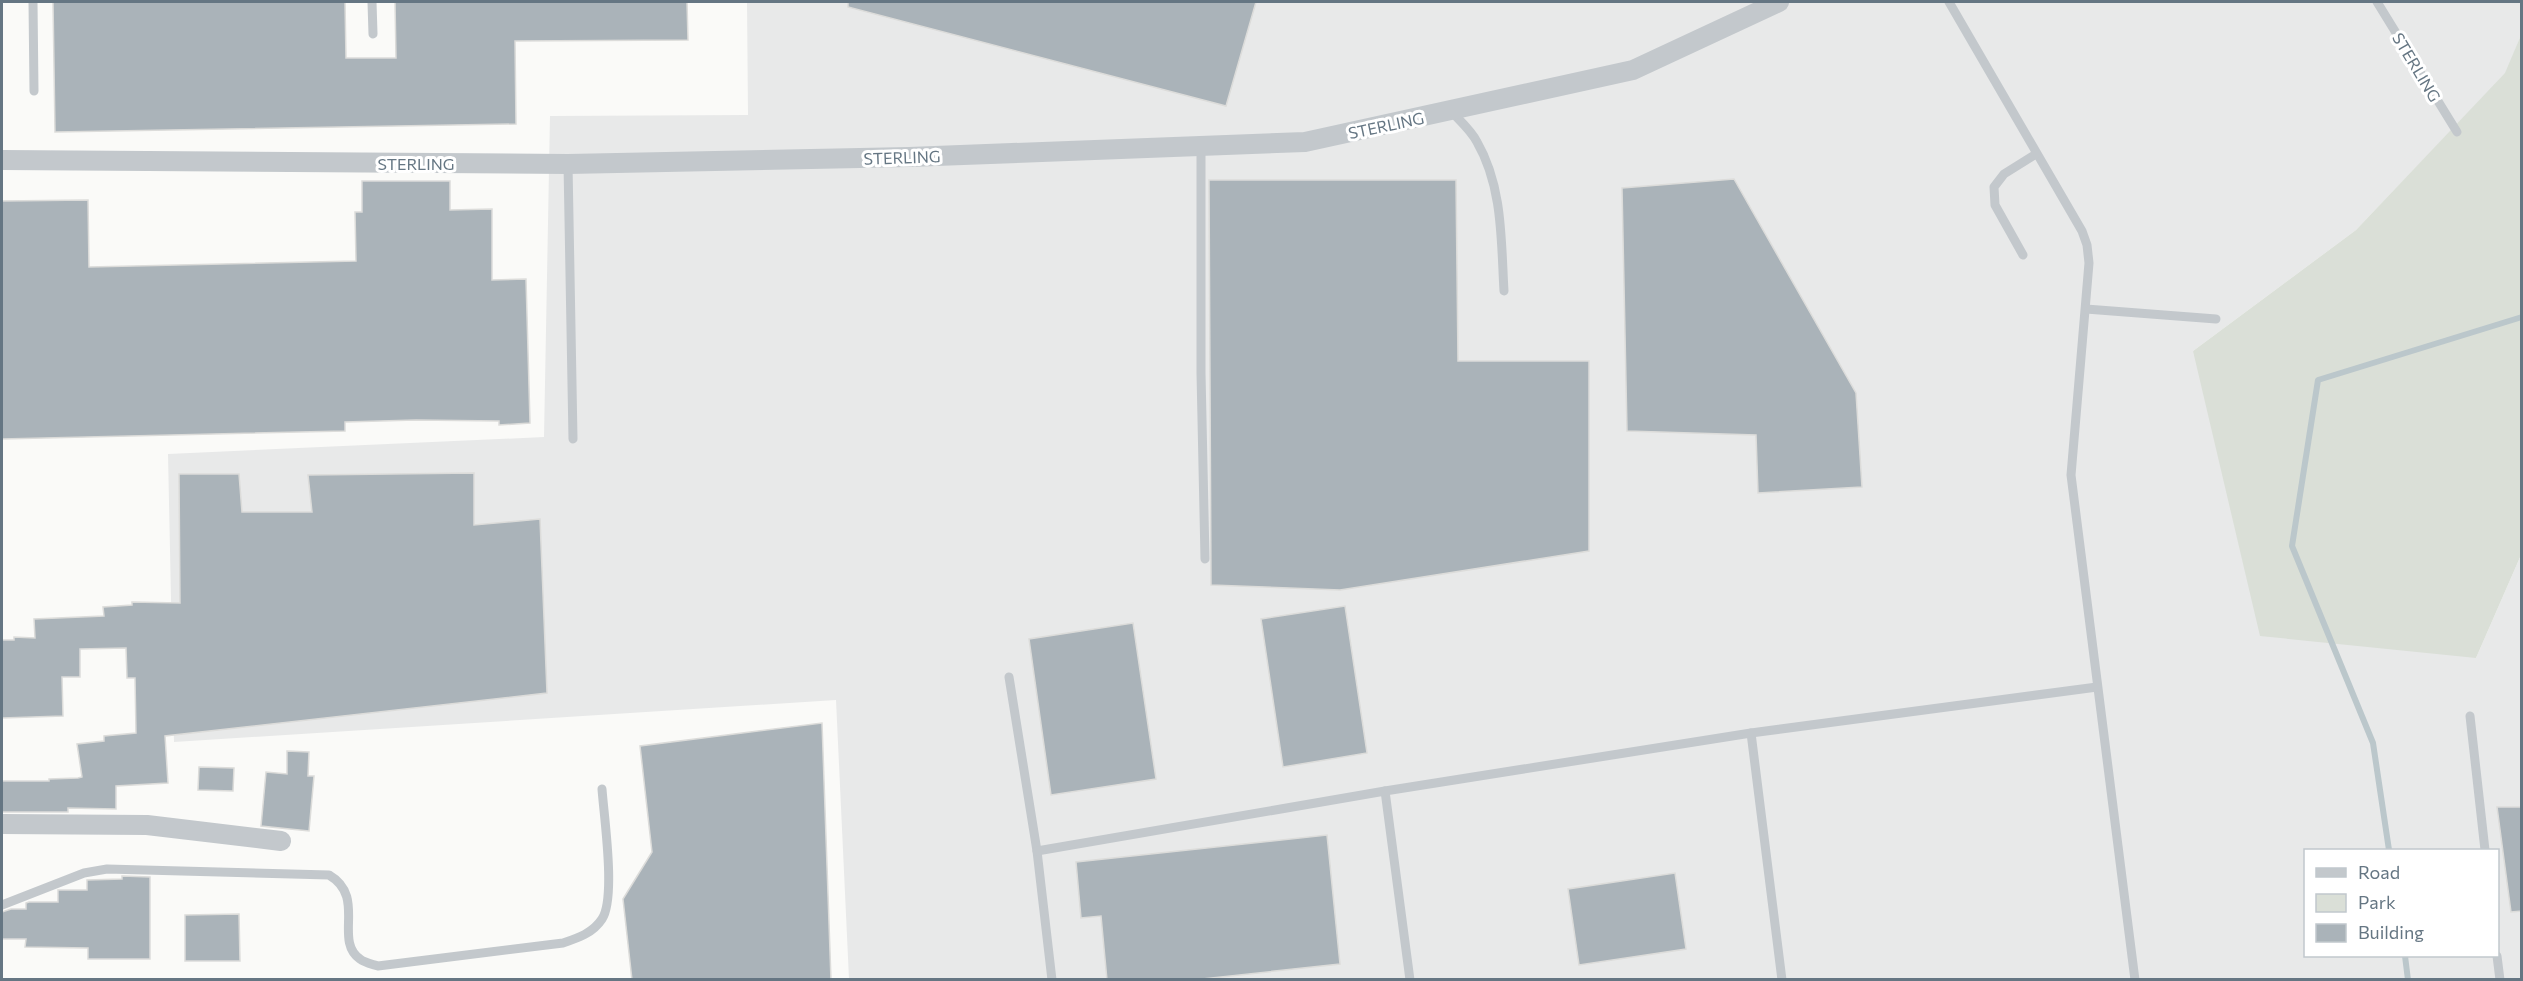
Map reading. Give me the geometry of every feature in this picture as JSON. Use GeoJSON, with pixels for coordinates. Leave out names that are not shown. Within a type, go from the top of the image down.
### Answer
{"type":"FeatureCollection","features":[{"type":"Feature","properties":{"kind":"street","name":"STERLING"},"geometry":{"type":"LineString","coordinates":[[2,160],[568,164],[909,157],[1305,142],[1633,70],[1779,2]]}},
{"type":"Feature","properties":{"kind":"street"},"geometry":{"type":"LineString","coordinates":[[2,824],[147,825],[281,841]]}},
{"type":"Feature","properties":{"kind":"lane"},"geometry":{"type":"LineString","coordinates":[[33,2],[34,91]]}},
{"type":"Feature","properties":{"kind":"lane"},"geometry":{"type":"LineString","coordinates":[[372,2],[373,34]]}},
{"type":"Feature","properties":{"kind":"lane"},"geometry":{"type":"LineString","coordinates":[[1949,2],[2082,231],[2087,245],[2090,263],[2071,475],[2135,980]]}},
{"type":"Feature","properties":{"kind":"lane","name":"STERLING"},"geometry":{"type":"LineString","coordinates":[[2378,2],[2457,132]]}},
{"type":"Feature","properties":{"kind":"lane"},"geometry":{"type":"LineString","coordinates":[[1450,111],[1476,139],[1487,160],[1500,220],[1504,291]]}},
{"type":"Feature","properties":{"kind":"lane"},"geometry":{"type":"LineString","coordinates":[[1201,146],[1201,374],[1205,559]]}},
{"type":"Feature","properties":{"kind":"lane"},"geometry":{"type":"LineString","coordinates":[[2023,255],[1995,205],[1994,187],[2004,174],[2036,154]]}},
{"type":"Feature","properties":{"kind":"lane"},"geometry":{"type":"LineString","coordinates":[[568,164],[573,440]]}},
{"type":"Feature","properties":{"kind":"lane"},"geometry":{"type":"LineString","coordinates":[[2086,309],[2216,319]]}},
{"type":"Feature","properties":{"kind":"lane"},"geometry":{"type":"LineString","coordinates":[[1009,677],[1037,851],[1052,980]]}},
{"type":"Feature","properties":{"kind":"lane"},"geometry":{"type":"LineString","coordinates":[[1037,851],[1385,791],[1751,733],[2097,687]]}},
{"type":"Feature","properties":{"kind":"lane"},"geometry":{"type":"LineString","coordinates":[[2470,716],[2485,849]]}},
{"type":"Feature","properties":{"kind":"lane"},"geometry":{"type":"LineString","coordinates":[[1751,733],[1782,980]]}},
{"type":"Feature","properties":{"kind":"lane"},"geometry":{"type":"LineString","coordinates":[[2,905],[84,873],[107,869],[329,875],[340,881],[347,892],[350,949],[360,960],[378,966],[563,943],[588,934],[602,919],[610,900],[602,789]]}},
{"type":"Feature","properties":{"kind":"lane"},"geometry":{"type":"LineString","coordinates":[[1385,791],[1410,980]]}},
{"type":"Feature","properties":{"kind":"lane"},"geometry":{"type":"LineString","coordinates":[[2497,957],[2500,980]]}},
{"type":"Feature","properties":{"kind":"shaded area"},"geometry":{"type":"Polygon","coordinates":[[[747,2],[2521,2],[2521,35],[2506,73],[2356,230],[2193,351],[2476,658],[2521,555],[2521,979],[849,979],[836,700],[174,742],[168,454],[544,437],[550,116],[748,115],[747,2]]]}},
{"type":"Feature","properties":{"kind":"green space"},"geometry":{"type":"Polygon","coordinates":[[[2521,35],[2521,555],[2476,658],[2260,636],[2193,351],[2356,230],[2505,73],[2521,35]]]}},
{"type":"Feature","properties":{"kind":"building"},"geometry":{"type":"Polygon","coordinates":[[[53,2],[345,2],[346,58],[396,58],[395,2],[687,2],[688,40],[515,41],[516,124],[55,132],[53,2]]]}},
{"type":"Feature","properties":{"kind":"building"},"geometry":{"type":"Polygon","coordinates":[[[848,2],[1256,2],[1226,106],[848,7],[848,2]]]}},
{"type":"Feature","properties":{"kind":"building"},"geometry":{"type":"Polygon","coordinates":[[[1734,179],[1856,393],[1862,487],[1758,493],[1756,435],[1627,431],[1622,188],[1734,179]]]}},
{"type":"Feature","properties":{"kind":"building"},"geometry":{"type":"Polygon","coordinates":[[[1209,180],[1456,180],[1458,361],[1589,361],[1589,551],[1340,590],[1211,585],[1209,180]]]}},
{"type":"Feature","properties":{"kind":"building"},"geometry":{"type":"Polygon","coordinates":[[[362,181],[450,181],[450,210],[492,209],[492,280],[526,279],[530,423],[499,425],[499,421],[416,420],[345,422],[345,431],[2,439],[2,201],[88,200],[89,267],[356,261],[355,212],[362,212],[362,181]]]}},
{"type":"Feature","properties":{"kind":"building"},"geometry":{"type":"Polygon","coordinates":[[[474,473],[474,525],[540,519],[547,693],[165,736],[168,783],[116,786],[116,809],[68,808],[68,812],[2,812],[2,781],[49,781],[49,779],[82,777],[77,744],[104,741],[104,736],[136,733],[135,678],[127,678],[126,648],[80,649],[80,677],[62,677],[63,716],[2,718],[2,640],[14,640],[14,637],[35,638],[34,619],[104,616],[103,607],[132,605],[132,602],[180,603],[179,474],[239,474],[242,512],[312,512],[308,475],[474,473]]]}},
{"type":"Feature","properties":{"kind":"building"},"geometry":{"type":"Polygon","coordinates":[[[1345,606],[1367,753],[1283,767],[1261,619],[1345,606]]]}},
{"type":"Feature","properties":{"kind":"building"},"geometry":{"type":"Polygon","coordinates":[[[1133,623],[1156,779],[1051,795],[1029,639],[1133,623]]]}},
{"type":"Feature","properties":{"kind":"building"},"geometry":{"type":"Polygon","coordinates":[[[822,723],[831,980],[632,980],[623,899],[652,852],[640,746],[822,723]]]}},
{"type":"Feature","properties":{"kind":"building"},"geometry":{"type":"Polygon","coordinates":[[[287,751],[309,752],[308,776],[314,776],[309,831],[261,826],[266,772],[287,774],[287,751]]]}},
{"type":"Feature","properties":{"kind":"building"},"geometry":{"type":"Polygon","coordinates":[[[199,767],[234,768],[233,791],[198,790],[199,767]]]}},
{"type":"Feature","properties":{"kind":"building"},"geometry":{"type":"Polygon","coordinates":[[[2497,807],[2522,807],[2522,911],[2511,912],[2497,807]]]}},
{"type":"Feature","properties":{"kind":"building"},"geometry":{"type":"Polygon","coordinates":[[[1327,835],[1340,964],[1193,980],[1107,980],[1101,916],[1081,918],[1076,862],[1327,835]]]}},
{"type":"Feature","properties":{"kind":"building"},"geometry":{"type":"Polygon","coordinates":[[[1675,873],[1686,949],[1579,965],[1568,889],[1675,873]]]}},
{"type":"Feature","properties":{"kind":"building"},"geometry":{"type":"Polygon","coordinates":[[[122,876],[150,877],[150,959],[88,959],[88,948],[25,947],[26,939],[2,939],[2,912],[11,909],[26,909],[26,903],[29,902],[58,902],[58,890],[87,890],[87,880],[122,879],[122,876]]]}},
{"type":"Feature","properties":{"kind":"building"},"geometry":{"type":"Polygon","coordinates":[[[239,914],[240,961],[185,961],[185,915],[239,914]]]}},
{"type":"Feature","properties":{"kind":"waterway"},"geometry":{"type":"LineString","coordinates":[[2389,849],[2373,743],[2292,546],[2318,380],[2522,317]]}},
{"type":"Feature","properties":{"kind":"waterway"},"geometry":{"type":"LineString","coordinates":[[2405,957],[2408,980]]}}]}
